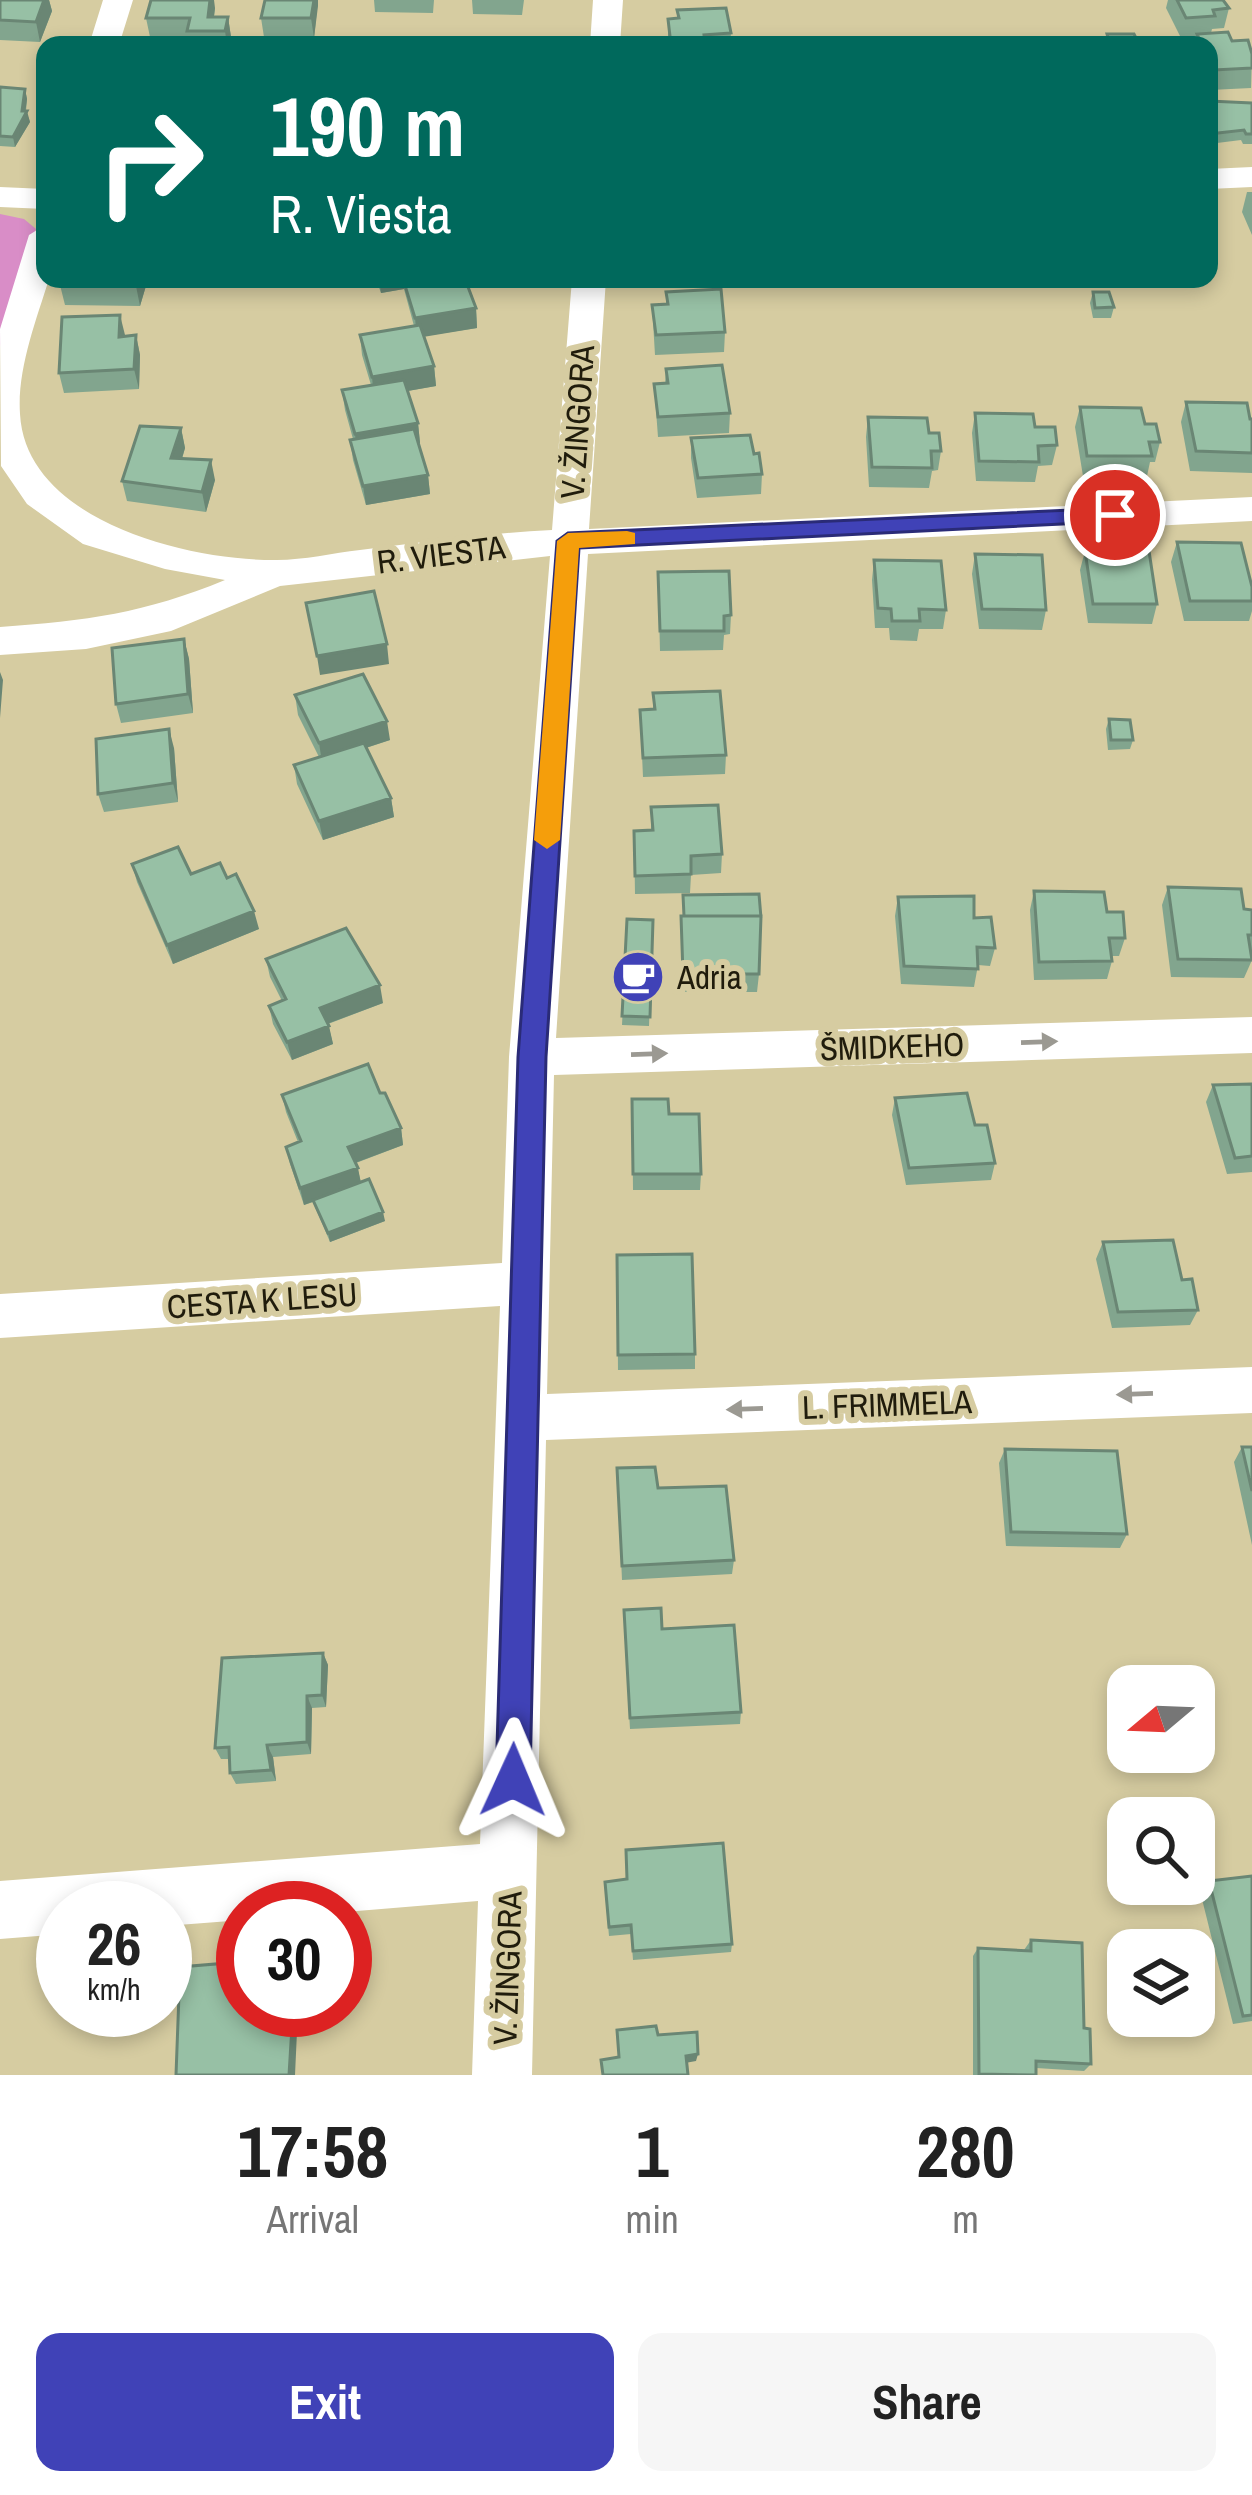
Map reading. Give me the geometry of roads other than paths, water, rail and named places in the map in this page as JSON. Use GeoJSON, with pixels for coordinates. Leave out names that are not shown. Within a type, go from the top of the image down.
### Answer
{"type":"FeatureCollection","features":[{"type":"Feature","properties":{"kind":"street"},"geometry":{"type":"LineString","coordinates":[[107,36],[118,0]]}},
{"type":"Feature","properties":{"kind":"street"},"geometry":{"type":"LineString","coordinates":[[606,36],[608,0]]}},
{"type":"Feature","properties":{"kind":"street"},"geometry":{"type":"LineString","coordinates":[[1218,179],[1252,177]]}},
{"type":"Feature","properties":{"kind":"street"},"geometry":{"type":"LineString","coordinates":[[0,197],[36,199]]}},
{"type":"Feature","properties":{"kind":"street"},"geometry":{"type":"LineString","coordinates":[[36,270],[1,407],[11,452],[32,490],[68,520],[110,540],[179,560],[274,574]]}},
{"type":"Feature","properties":{"kind":"street","name":"V. ŽINGORA"},"geometry":{"type":"LineString","coordinates":[[502,2075],[532,1057],[588,288]]}},
{"type":"Feature","properties":{"kind":"street","name":"R. VIESTA"},"geometry":{"type":"LineString","coordinates":[[0,641],[86,635],[171,617],[274,574],[568,541],[1252,509]]}},
{"type":"Feature","properties":{"kind":"street","name":"ŠMIDKEHO"},"geometry":{"type":"LineString","coordinates":[[532,1057],[1252,1035]]}},
{"type":"Feature","properties":{"kind":"street","name":"CESTA K LESU"},"geometry":{"type":"LineString","coordinates":[[0,1316],[524,1283]]}},
{"type":"Feature","properties":{"kind":"street","name":"L. FRIMMELA"},"geometry":{"type":"LineString","coordinates":[[521,1418],[1252,1390]]}},
{"type":"Feature","properties":{"kind":"street"},"geometry":{"type":"LineString","coordinates":[[0,1910],[511,1870]]}},
{"type":"Feature","properties":{"kind":"place","name":"Adria"},"geometry":{"type":"Point","coordinates":[638,977]}}]}
